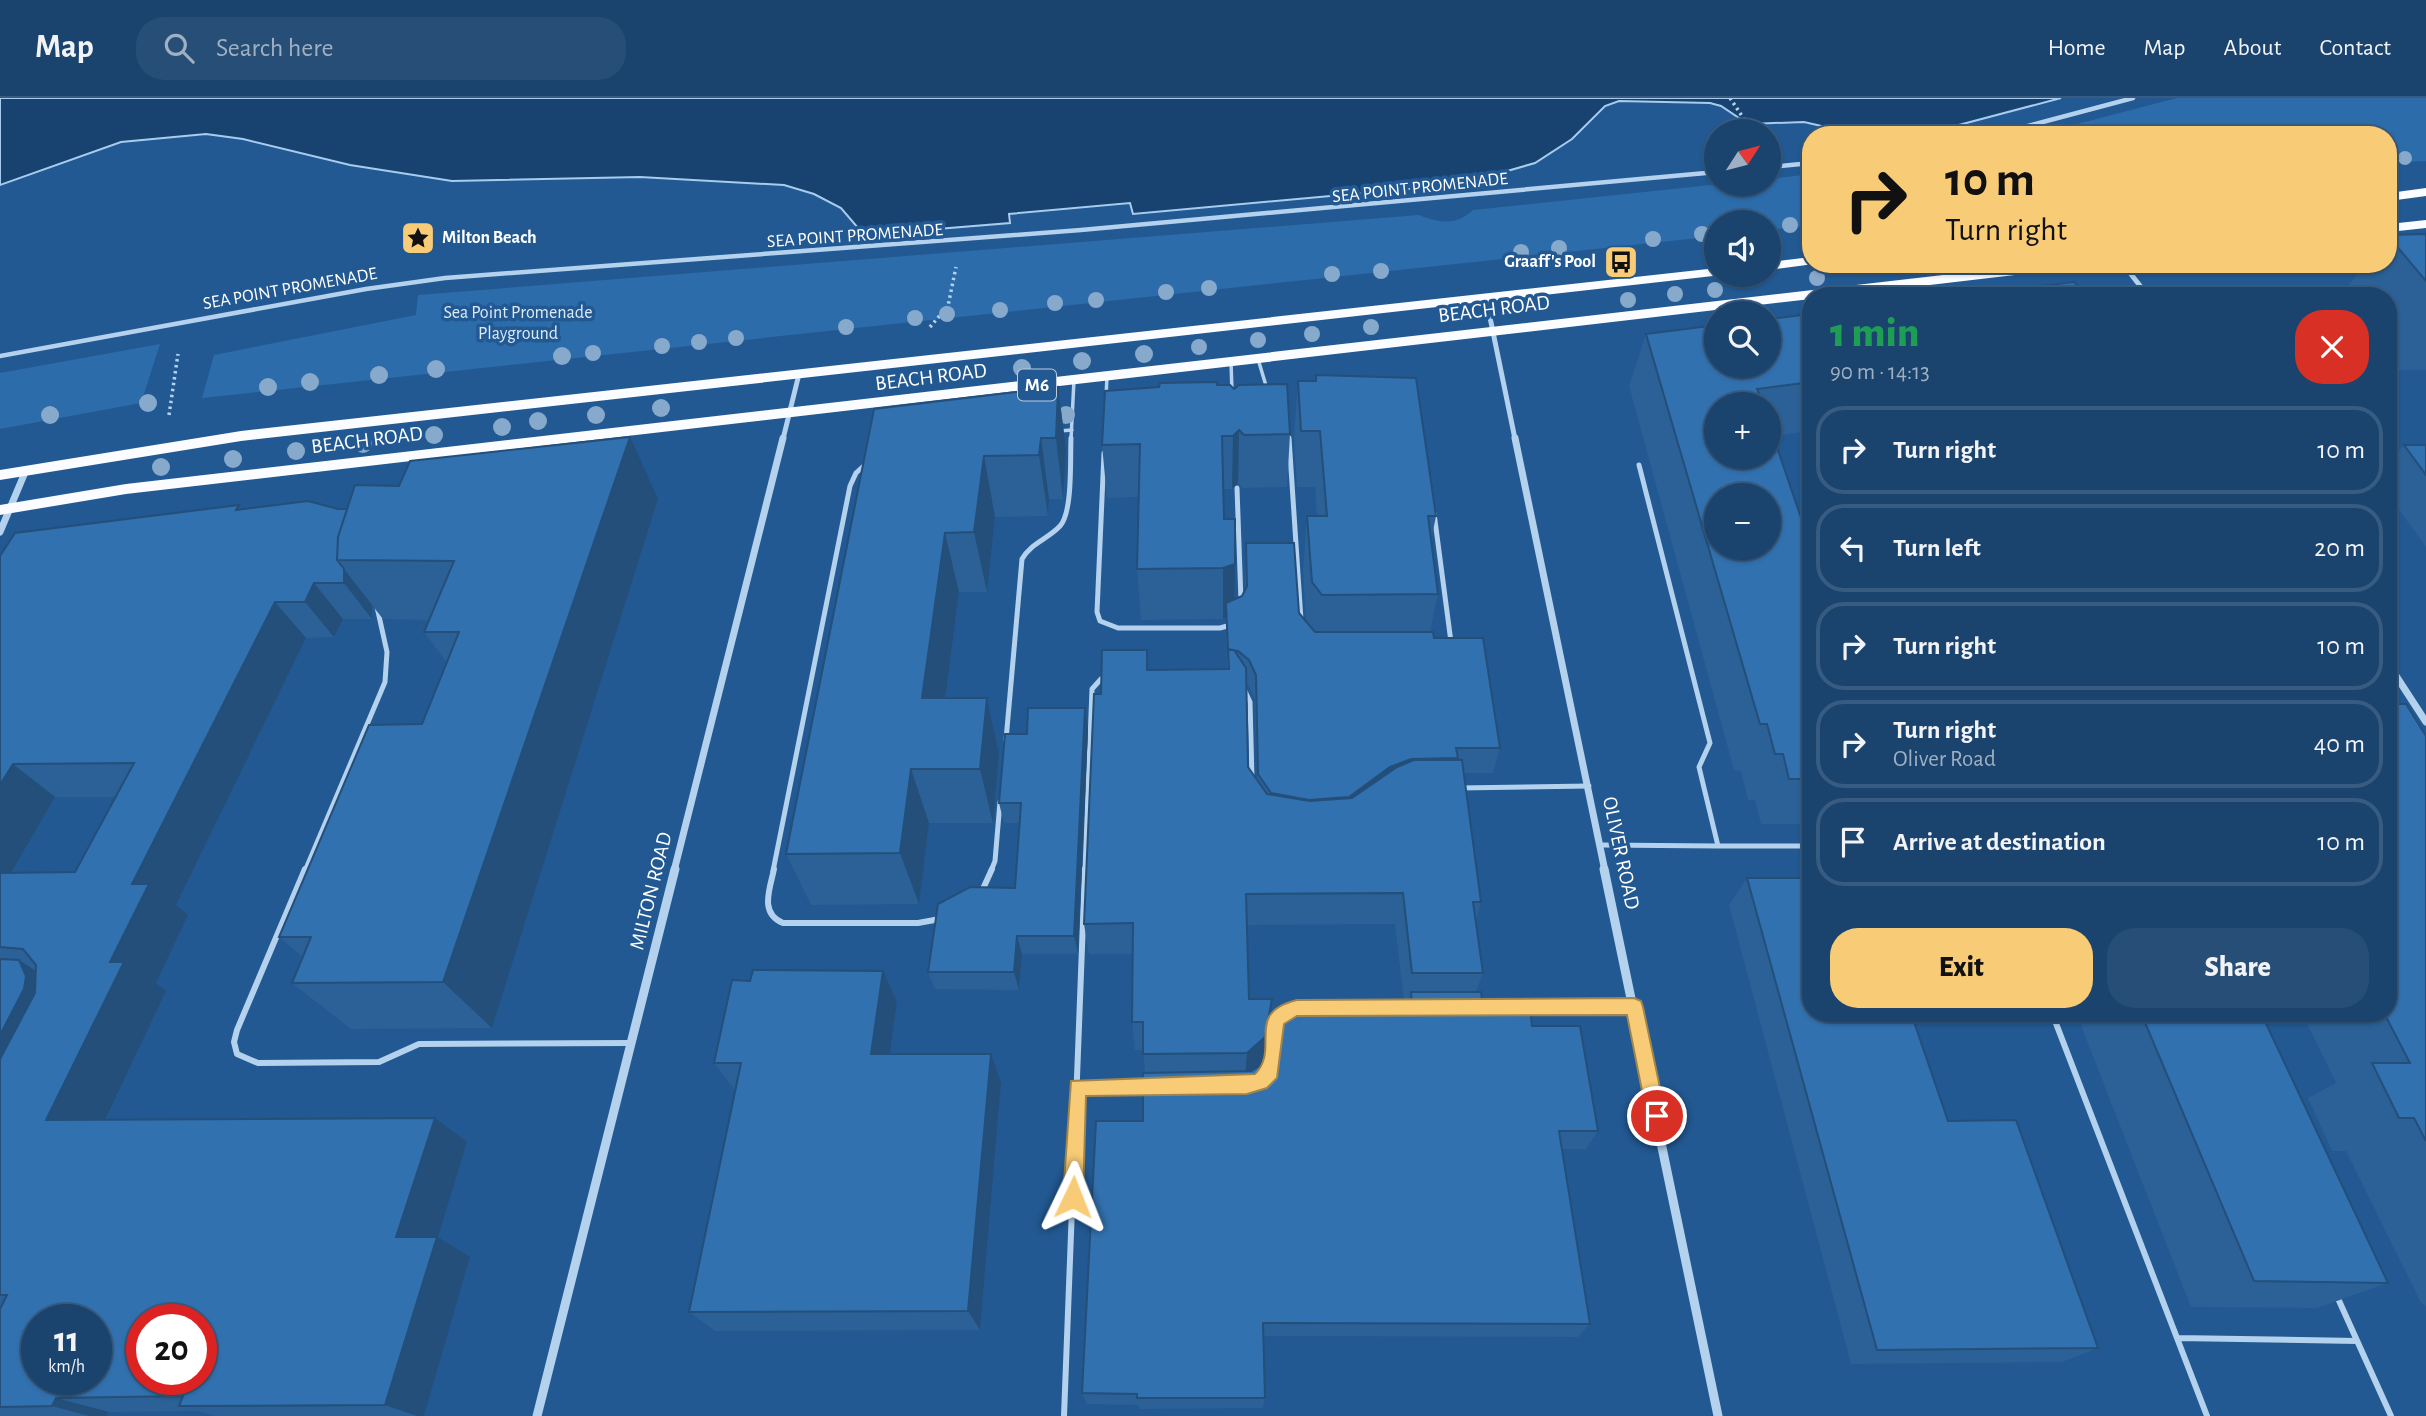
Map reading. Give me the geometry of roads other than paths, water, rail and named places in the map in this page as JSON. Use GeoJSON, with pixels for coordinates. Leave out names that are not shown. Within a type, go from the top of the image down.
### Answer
{"type":"FeatureCollection","features":[{"type":"Feature","properties":{"kind":"main road"},"geometry":{"type":"LineString","coordinates":[[2397,196],[2426,192]]}},
{"type":"Feature","properties":{"kind":"main road"},"geometry":{"type":"LineString","coordinates":[[2397,227],[2426,224]]}},
{"type":"Feature","properties":{"kind":"main road"},"geometry":{"type":"LineString","coordinates":[[1781,265],[1802,262]]}},
{"type":"Feature","properties":{"kind":"main road","name":"BEACH ROAD"},"geometry":{"type":"LineString","coordinates":[[0,475],[165,446],[1704,273]]}},
{"type":"Feature","properties":{"kind":"main road","name":"BEACH ROAD"},"geometry":{"type":"LineString","coordinates":[[1872,287],[1996,273]]}},
{"type":"Feature","properties":{"kind":"main road","name":"BEACH ROAD"},"geometry":{"type":"LineString","coordinates":[[6,508],[126,489],[436,458],[1802,295]]}},
{"type":"Feature","properties":{"kind":"street"},"geometry":{"type":"LineString","coordinates":[[2028,126],[2133,98]]}},
{"type":"Feature","properties":{"kind":"street"},"geometry":{"type":"LineString","coordinates":[[1782,166],[1802,164]]}},
{"type":"Feature","properties":{"kind":"street","name":"SEA POINT PROMENADE"},"geometry":{"type":"LineString","coordinates":[[0,356],[366,289],[445,278],[961,242],[1356,208],[1704,173]]}},
{"type":"Feature","properties":{"kind":"street"},"geometry":{"type":"LineString","coordinates":[[2130,273],[2141,287]]}},
{"type":"Feature","properties":{"kind":"street","name":"OLIVER ROAD"},"geometry":{"type":"LineString","coordinates":[[1486,298],[1718,1416]]}},
{"type":"Feature","properties":{"kind":"street","name":"MILTON ROAD"},"geometry":{"type":"LineString","coordinates":[[537,1416],[799,374]]}},
{"type":"Feature","properties":{"kind":"street"},"geometry":{"type":"LineString","coordinates":[[0,532],[6,508],[26,470]]}},
{"type":"Feature","properties":{"kind":"street"},"geometry":{"type":"LineString","coordinates":[[2397,677],[2426,722]]}},
{"type":"Feature","properties":{"kind":"lane"},"geometry":{"type":"LineString","coordinates":[[1258,359],[1269,397]]}},
{"type":"Feature","properties":{"kind":"lane"},"geometry":{"type":"LineString","coordinates":[[1231,361],[1233,399]]}},
{"type":"Feature","properties":{"kind":"lane"},"geometry":{"type":"LineString","coordinates":[[1106,403],[1107,376]]}},
{"type":"Feature","properties":{"kind":"lane"},"geometry":{"type":"LineString","coordinates":[[1005,750],[1022,559],[1034,543],[1064,523],[1074,380]]}},
{"type":"Feature","properties":{"kind":"lane"},"geometry":{"type":"LineString","coordinates":[[1045,433],[1072,430]]}},
{"type":"Feature","properties":{"kind":"lane"},"geometry":{"type":"LineString","coordinates":[[1289,436],[1302,631]]}},
{"type":"Feature","properties":{"kind":"lane"},"geometry":{"type":"LineString","coordinates":[[1104,444],[1097,612],[1100,621],[1118,628],[1220,628],[1238,619]]}},
{"type":"Feature","properties":{"kind":"lane"},"geometry":{"type":"LineString","coordinates":[[875,458],[856,474],[850,486],[767,902],[768,913],[776,921],[788,924],[918,923],[950,915]]}},
{"type":"Feature","properties":{"kind":"lane"},"geometry":{"type":"LineString","coordinates":[[1639,465],[1710,743],[1699,767],[1718,846]]}},
{"type":"Feature","properties":{"kind":"lane"},"geometry":{"type":"LineString","coordinates":[[1237,488],[1241,611]]}},
{"type":"Feature","properties":{"kind":"lane"},"geometry":{"type":"LineString","coordinates":[[1433,502],[1452,639],[1450,647]]}},
{"type":"Feature","properties":{"kind":"lane"},"geometry":{"type":"LineString","coordinates":[[377,599],[377,613],[387,652],[385,682],[237,1030],[234,1042],[237,1054],[258,1063],[379,1062],[419,1044],[631,1043]]}},
{"type":"Feature","properties":{"kind":"lane"},"geometry":{"type":"LineString","coordinates":[[1064,1416],[1092,689],[1101,678],[1120,677]]}},
{"type":"Feature","properties":{"kind":"lane"},"geometry":{"type":"LineString","coordinates":[[1235,681],[1245,690],[1250,702],[1252,788]]}},
{"type":"Feature","properties":{"kind":"lane"},"geometry":{"type":"LineString","coordinates":[[1445,788],[1589,786]]}},
{"type":"Feature","properties":{"kind":"lane"},"geometry":{"type":"LineString","coordinates":[[978,897],[989,879],[995,861],[1001,792]]}},
{"type":"Feature","properties":{"kind":"lane"},"geometry":{"type":"LineString","coordinates":[[1601,845],[1802,846]]}},
{"type":"Feature","properties":{"kind":"lane"},"geometry":{"type":"LineString","coordinates":[[1513,1007],[1634,1007]]}},
{"type":"Feature","properties":{"kind":"lane"},"geometry":{"type":"LineString","coordinates":[[1270,1072],[1275,1021],[1284,1011],[1297,1008]]}},
{"type":"Feature","properties":{"kind":"lane"},"geometry":{"type":"LineString","coordinates":[[2055,1022],[2207,1416]]}},
{"type":"Feature","properties":{"kind":"lane"},"geometry":{"type":"LineString","coordinates":[[1077,1088],[1156,1086]]}},
{"type":"Feature","properties":{"kind":"lane"},"geometry":{"type":"LineString","coordinates":[[2334,1290],[2391,1416]]}},
{"type":"Feature","properties":{"kind":"lane"},"geometry":{"type":"LineString","coordinates":[[2177,1338],[2357,1341]]}},
{"type":"Feature","properties":{"kind":"place","name":"Milton Beach"},"geometry":{"type":"Point","coordinates":[418,238]}},
{"type":"Feature","properties":{"kind":"place","name":"Graaff's Pool"},"geometry":{"type":"Point","coordinates":[1621,262]}},
{"type":"Feature","properties":{"kind":"park label","name":"Sea Point Promenade Playground"},"geometry":{"type":"Point","coordinates":[518,323]}}]}
